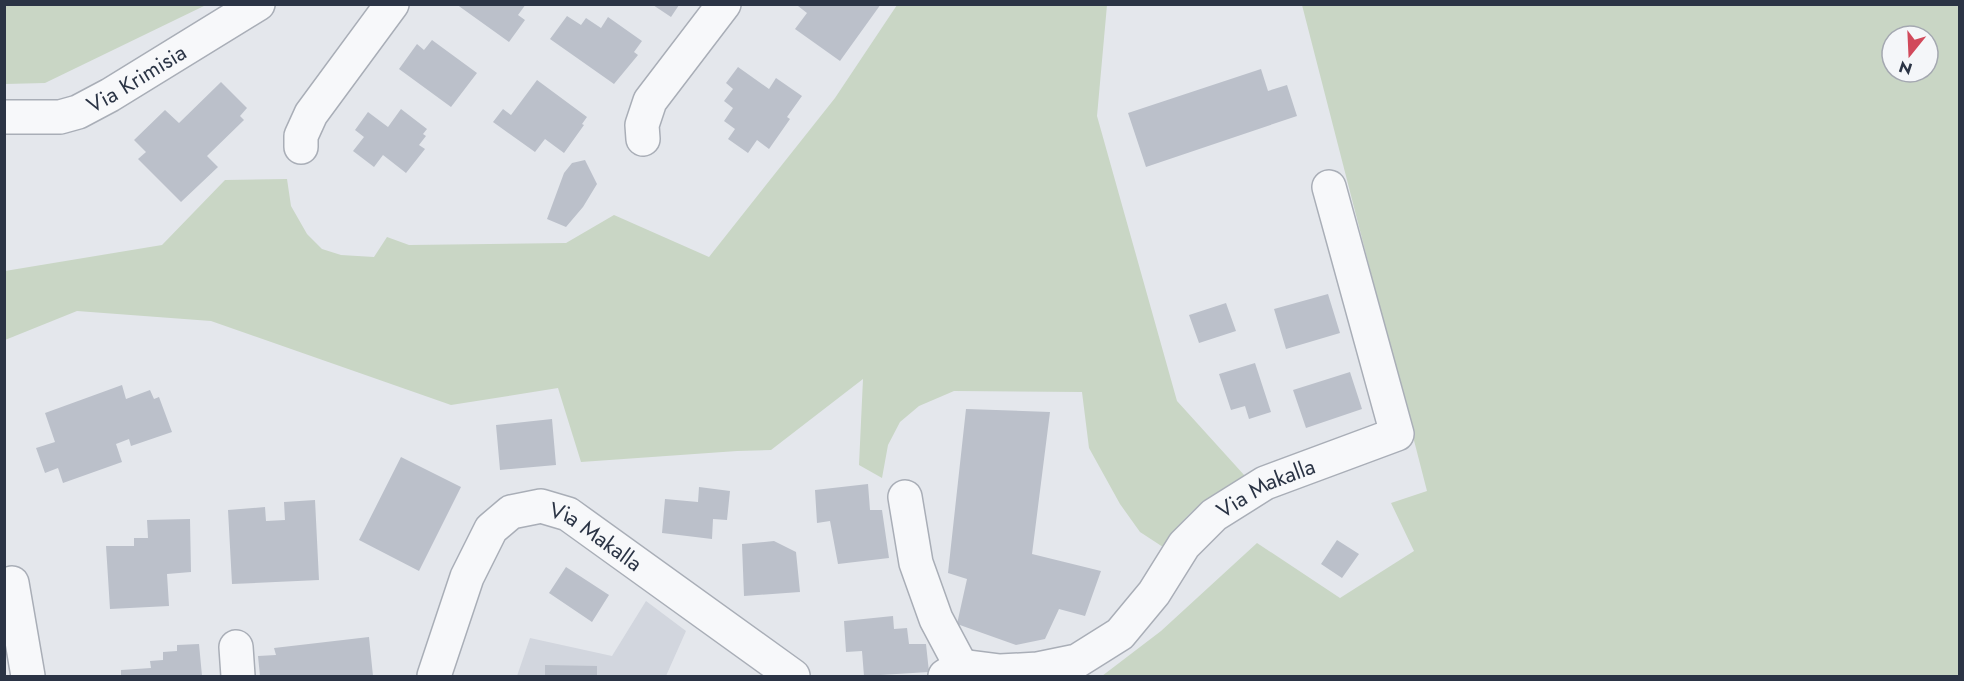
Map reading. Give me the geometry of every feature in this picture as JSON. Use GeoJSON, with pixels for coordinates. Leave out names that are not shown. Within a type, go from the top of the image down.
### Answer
{"type":"FeatureCollection","features":[{"type":"Feature","properties":{"kind":"street","name":"Via Krimisia"},"geometry":{"type":"LineString","coordinates":[[4,117],[60,117],[78,112],[110,95],[258,4]]}},
{"type":"Feature","properties":{"kind":"street"},"geometry":{"type":"LineString","coordinates":[[301,147],[302,136],[311,114],[392,4]]}},
{"type":"Feature","properties":{"kind":"street"},"geometry":{"type":"LineString","coordinates":[[643,139],[642,125],[650,101],[724,4]]}},
{"type":"Feature","properties":{"kind":"street","name":"Via Makalla"},"geometry":{"type":"LineString","coordinates":[[953,671],[1029,669],[1077,661],[1120,634],[1154,593],[1184,545],[1214,514],[1264,483],[1397,434],[1329,187]]}},
{"type":"Feature","properties":{"kind":"street"},"geometry":{"type":"LineString","coordinates":[[905,496],[916,563],[953,671]]}},
{"type":"Feature","properties":{"kind":"street","name":"Via Makalla"},"geometry":{"type":"LineString","coordinates":[[434,676],[467,577],[491,529],[511,512],[541,506],[568,514],[793,676]]}},
{"type":"Feature","properties":{"kind":"street"},"geometry":{"type":"LineString","coordinates":[[12,583],[28,676]]}},
{"type":"Feature","properties":{"kind":"shaded area"},"geometry":{"type":"Polygon","coordinates":[[[646,601],[686,631],[666,676],[517,676],[530,638],[612,656],[646,601]]]}},
{"type":"Feature","properties":{"kind":"green space"},"geometry":{"type":"Polygon","coordinates":[[[5,4],[206,5],[45,83],[5,84],[5,4]]]}},
{"type":"Feature","properties":{"kind":"green space"},"geometry":{"type":"Polygon","coordinates":[[[897,5],[1107,5],[1097,116],[1177,401],[1245,476],[1199,505],[1181,523],[1163,547],[1140,532],[1120,504],[1089,448],[1082,392],[954,391],[919,406],[900,422],[888,445],[882,478],[859,465],[863,379],[771,450],[581,462],[558,388],[451,405],[211,321],[77,311],[5,340],[5,271],[162,245],[225,180],[287,179],[291,206],[307,234],[322,249],[341,255],[374,257],[387,237],[409,245],[566,243],[614,215],[709,257],[835,98],[897,5]]]}},
{"type":"Feature","properties":{"kind":"green space"},"geometry":{"type":"Polygon","coordinates":[[[1302,5],[1959,5],[1959,676],[1102,676],[1161,631],[1257,543],[1340,598],[1414,551],[1391,503],[1427,491],[1302,5]]]}},
{"type":"Feature","properties":{"kind":"building"},"geometry":{"type":"Polygon","coordinates":[[[456,4],[526,4],[518,15],[525,20],[509,42],[456,4]]]}},
{"type":"Feature","properties":{"kind":"building"},"geometry":{"type":"Polygon","coordinates":[[[799,4],[881,4],[840,61],[795,29],[807,13],[798,6],[799,4]]]}},
{"type":"Feature","properties":{"kind":"building"},"geometry":{"type":"Polygon","coordinates":[[[653,5],[679,5],[671,17],[653,5]]]}},
{"type":"Feature","properties":{"kind":"building"},"geometry":{"type":"Polygon","coordinates":[[[567,16],[581,25],[586,18],[601,28],[608,17],[642,41],[634,52],[638,55],[614,84],[550,39],[567,16]]]}},
{"type":"Feature","properties":{"kind":"building"},"geometry":{"type":"Polygon","coordinates":[[[432,40],[477,73],[451,107],[399,69],[417,44],[424,50],[432,40]]]}},
{"type":"Feature","properties":{"kind":"building"},"geometry":{"type":"Polygon","coordinates":[[[738,67],[769,89],[776,78],[802,96],[787,117],[790,119],[769,149],[757,140],[748,153],[728,139],[735,129],[724,121],[733,108],[724,101],[733,89],[726,83],[738,67]]]}},
{"type":"Feature","properties":{"kind":"building"},"geometry":{"type":"Polygon","coordinates":[[[1261,69],[1268,91],[1287,85],[1297,116],[1146,167],[1128,113],[1261,69]]]}},
{"type":"Feature","properties":{"kind":"building"},"geometry":{"type":"Polygon","coordinates":[[[537,80],[587,117],[564,153],[545,139],[535,152],[493,122],[503,109],[511,115],[537,80]]]}},
{"type":"Feature","properties":{"kind":"building"},"geometry":{"type":"Polygon","coordinates":[[[221,82],[247,108],[240,116],[244,120],[207,156],[218,167],[181,202],[138,159],[146,152],[134,140],[165,110],[179,123],[221,82]]]}},
{"type":"Feature","properties":{"kind":"building"},"geometry":{"type":"Polygon","coordinates":[[[401,109],[427,129],[423,134],[426,136],[419,145],[425,149],[406,173],[383,155],[374,167],[353,151],[364,137],[355,130],[368,112],[388,127],[401,109]]]}},
{"type":"Feature","properties":{"kind":"building"},"geometry":{"type":"Polygon","coordinates":[[[585,160],[597,184],[583,207],[566,227],[547,219],[564,173],[572,163],[585,160]]]}},
{"type":"Feature","properties":{"kind":"building"},"geometry":{"type":"Polygon","coordinates":[[[1328,294],[1340,333],[1286,349],[1274,309],[1328,294]]]}},
{"type":"Feature","properties":{"kind":"building"},"geometry":{"type":"Polygon","coordinates":[[[1226,303],[1236,331],[1199,343],[1189,315],[1226,303]]]}},
{"type":"Feature","properties":{"kind":"building"},"geometry":{"type":"Polygon","coordinates":[[[1255,363],[1271,412],[1249,419],[1245,406],[1231,410],[1219,374],[1255,363]]]}},
{"type":"Feature","properties":{"kind":"building"},"geometry":{"type":"Polygon","coordinates":[[[1350,372],[1362,409],[1306,428],[1293,390],[1350,372]]]}},
{"type":"Feature","properties":{"kind":"building"},"geometry":{"type":"Polygon","coordinates":[[[122,385],[126,399],[150,390],[154,399],[159,397],[172,432],[131,446],[129,439],[116,444],[122,462],[63,483],[58,468],[45,473],[36,448],[55,442],[45,413],[122,385]]]}},
{"type":"Feature","properties":{"kind":"building"},"geometry":{"type":"Polygon","coordinates":[[[966,409],[1050,412],[1032,554],[1101,571],[1085,616],[1059,609],[1045,639],[1016,645],[957,624],[967,579],[948,573],[966,409]]]}},
{"type":"Feature","properties":{"kind":"building"},"geometry":{"type":"Polygon","coordinates":[[[552,419],[556,465],[500,470],[496,425],[552,419]]]}},
{"type":"Feature","properties":{"kind":"building"},"geometry":{"type":"Polygon","coordinates":[[[401,457],[461,487],[419,571],[359,540],[401,457]]]}},
{"type":"Feature","properties":{"kind":"building"},"geometry":{"type":"Polygon","coordinates":[[[868,484],[870,510],[882,510],[889,558],[838,564],[830,521],[817,523],[815,490],[868,484]]]}},
{"type":"Feature","properties":{"kind":"building"},"geometry":{"type":"Polygon","coordinates":[[[699,487],[730,491],[727,520],[713,519],[712,539],[662,533],[665,499],[698,502],[699,487]]]}},
{"type":"Feature","properties":{"kind":"building"},"geometry":{"type":"Polygon","coordinates":[[[315,500],[319,580],[232,584],[228,510],[265,507],[266,521],[285,520],[284,502],[315,500]]]}},
{"type":"Feature","properties":{"kind":"building"},"geometry":{"type":"Polygon","coordinates":[[[190,519],[191,572],[167,574],[169,606],[110,609],[106,546],[134,546],[134,538],[148,538],[147,520],[190,519]]]}},
{"type":"Feature","properties":{"kind":"building"},"geometry":{"type":"Polygon","coordinates":[[[1337,540],[1359,554],[1342,578],[1321,564],[1337,540]]]}},
{"type":"Feature","properties":{"kind":"building"},"geometry":{"type":"Polygon","coordinates":[[[774,541],[796,552],[800,592],[744,596],[742,544],[774,541]]]}},
{"type":"Feature","properties":{"kind":"building"},"geometry":{"type":"Polygon","coordinates":[[[566,567],[609,595],[592,622],[549,593],[566,567]]]}},
{"type":"Feature","properties":{"kind":"building"},"geometry":{"type":"Polygon","coordinates":[[[893,616],[894,629],[907,628],[909,644],[926,644],[929,672],[864,676],[862,651],[846,652],[844,621],[893,616]]]}},
{"type":"Feature","properties":{"kind":"building"},"geometry":{"type":"Polygon","coordinates":[[[369,637],[373,676],[260,676],[258,656],[276,655],[274,648],[369,637]]]}},
{"type":"Feature","properties":{"kind":"building"},"geometry":{"type":"Polygon","coordinates":[[[199,644],[202,676],[121,676],[121,670],[151,668],[150,661],[163,660],[163,652],[177,651],[177,645],[199,644]]]}},
{"type":"Feature","properties":{"kind":"building"},"geometry":{"type":"Polygon","coordinates":[[[545,665],[597,666],[597,676],[545,676],[545,665]]]}}]}
